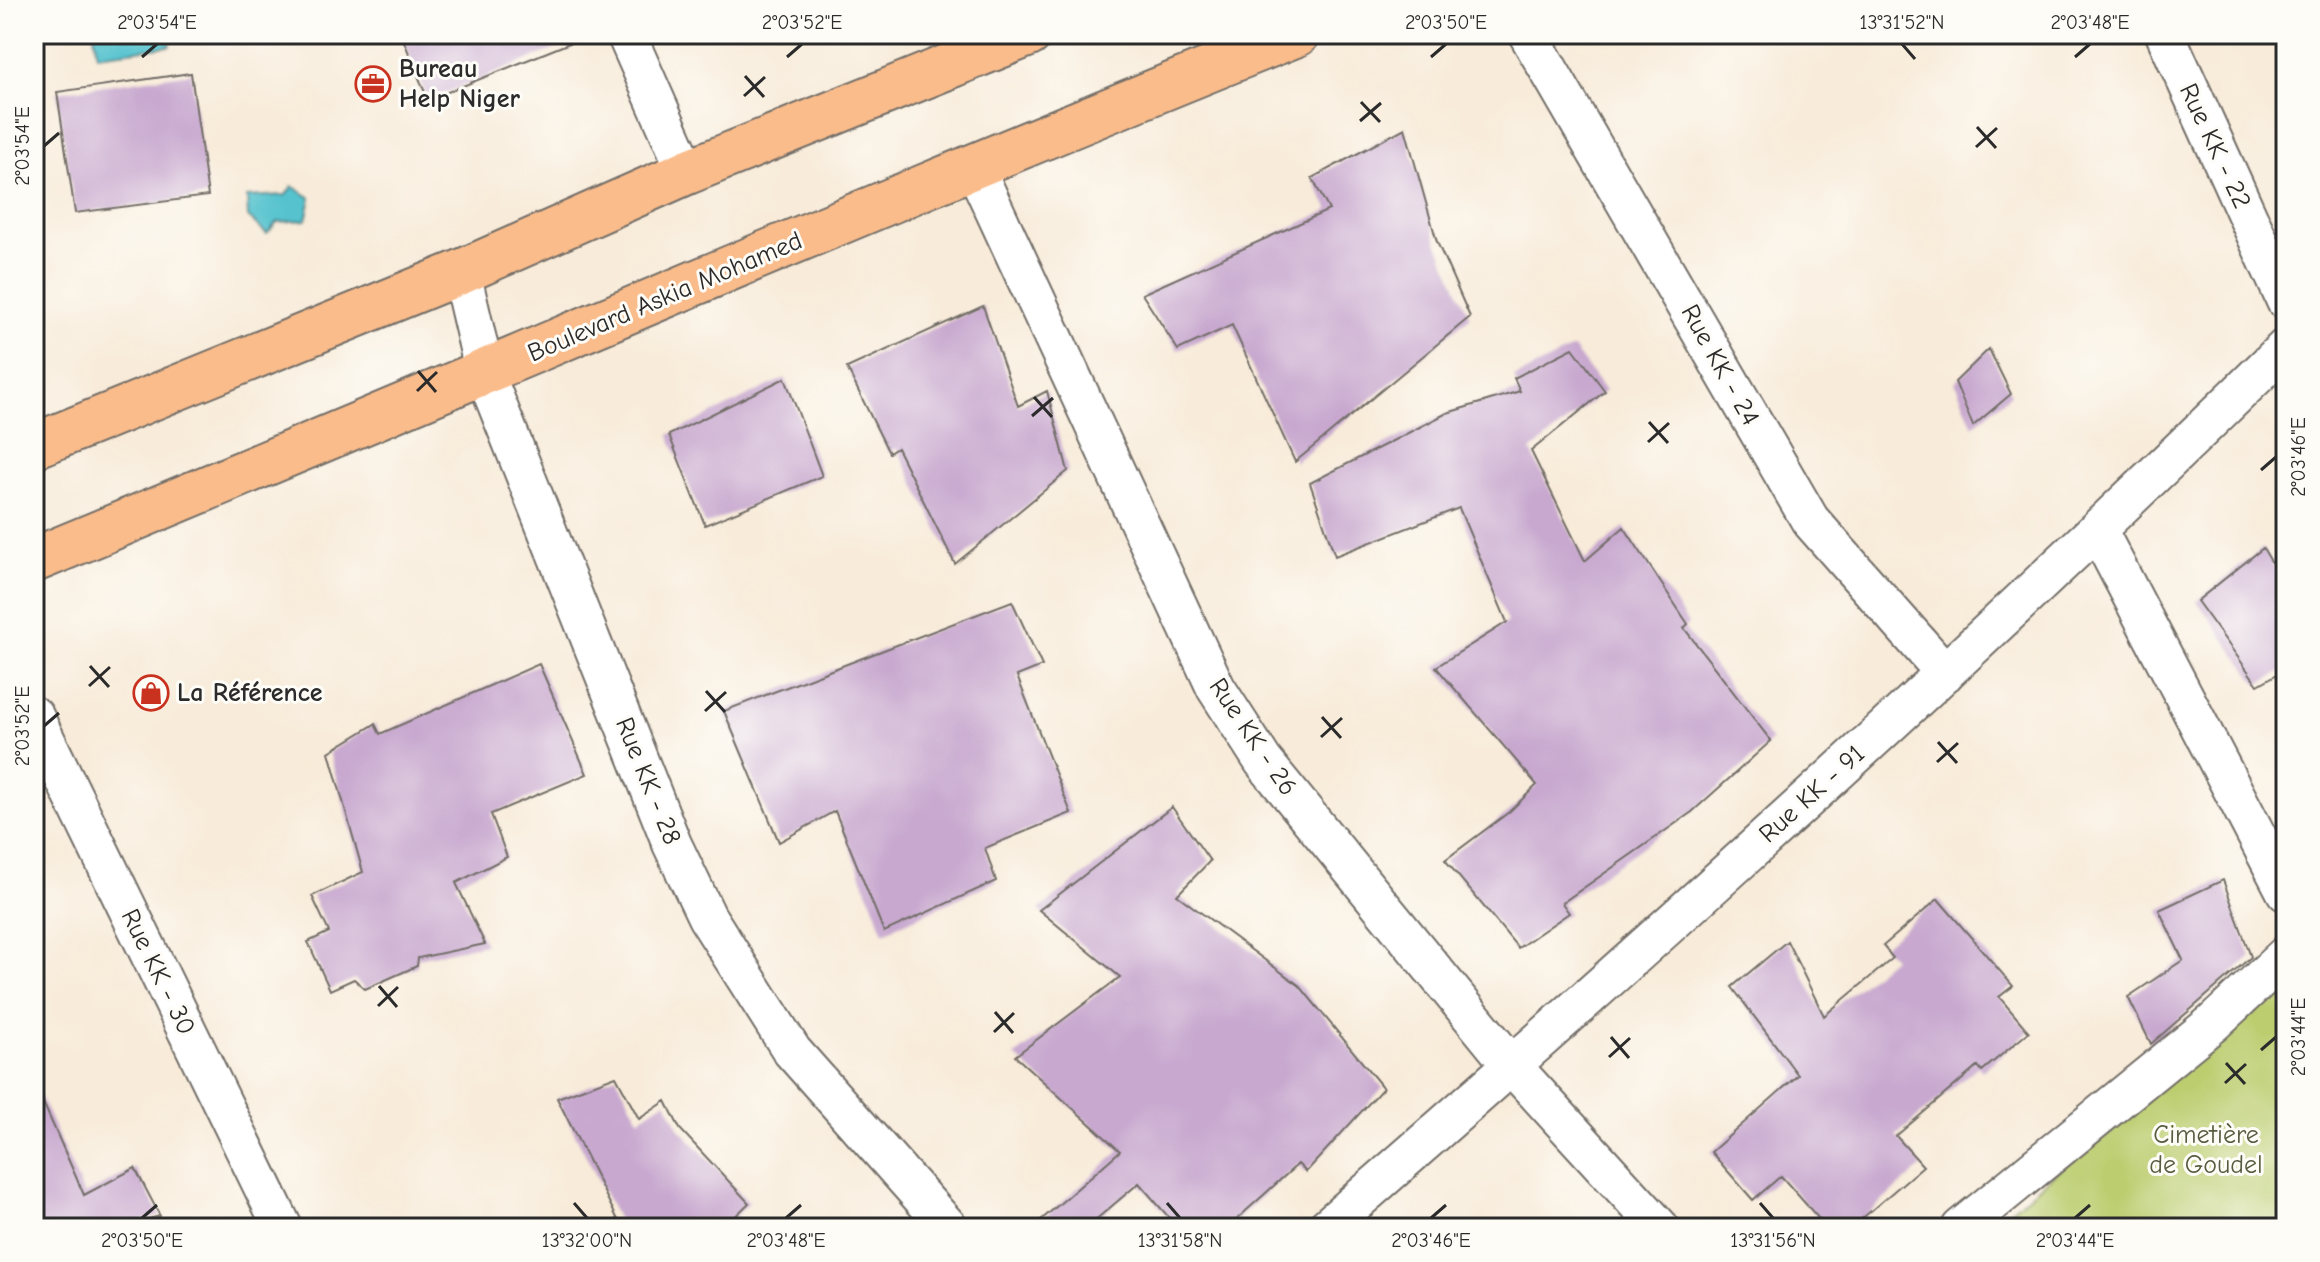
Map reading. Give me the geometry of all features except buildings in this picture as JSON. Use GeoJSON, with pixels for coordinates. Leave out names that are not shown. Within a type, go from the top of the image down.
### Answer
{"type":"FeatureCollection","features":[{"type":"Feature","properties":{"kind":"main road"},"geometry":{"type":"LineString","coordinates":[[34,446],[461,272],[687,172],[1029,34]]}},
{"type":"Feature","properties":{"kind":"main road","name":"Boulevard Askia Mohamed"},"geometry":{"type":"LineString","coordinates":[[34,560],[485,374],[973,164],[1297,34]]}},
{"type":"Feature","properties":{"kind":"street"},"geometry":{"type":"LineString","coordinates":[[626,34],[687,172]]}},
{"type":"Feature","properties":{"kind":"street","name":"Rue KK - 24"},"geometry":{"type":"LineString","coordinates":[[1528,34],[1810,520],[1945,673]]}},
{"type":"Feature","properties":{"kind":"street","name":"Rue KK - 22"},"geometry":{"type":"LineString","coordinates":[[2165,34],[2286,301]]}},
{"type":"Feature","properties":{"kind":"street","name":"Rue KK - 26"},"geometry":{"type":"LineString","coordinates":[[973,164],[1216,688],[1263,761],[1512,1066],[1660,1228]]}},
{"type":"Feature","properties":{"kind":"street","name":"Rue KK - 28"},"geometry":{"type":"LineString","coordinates":[[461,272],[485,374],[666,829],[707,917],[792,1051],[949,1228]]}},
{"type":"Feature","properties":{"kind":"street","name":"Rue KK - 91"},"geometry":{"type":"LineString","coordinates":[[1326,1228],[1512,1066],[1945,673],[2098,531],[2286,347]]}},
{"type":"Feature","properties":{"kind":"street"},"geometry":{"type":"LineString","coordinates":[[2098,531],[2284,883]]}},
{"type":"Feature","properties":{"kind":"street","name":"Rue KK - 30"},"geometry":{"type":"LineString","coordinates":[[34,716],[283,1228]]}},
{"type":"Feature","properties":{"kind":"street"},"geometry":{"type":"LineString","coordinates":[[1961,1228],[2213,1023],[2286,955]]}},
{"type":"Feature","properties":{"kind":"green space","name":"Cimetière de Goudel"},"geometry":{"type":"Polygon","coordinates":[[[2286,982],[2286,1228],[1989,1228],[2286,982]]]}},
{"type":"Feature","properties":{"kind":"water"},"geometry":{"type":"Polygon","coordinates":[[[94,34],[169,34],[170,46],[97,55],[94,34]]]}},
{"type":"Feature","properties":{"kind":"water"},"geometry":{"type":"Polygon","coordinates":[[[292,186],[311,198],[306,220],[277,222],[267,234],[248,217],[247,197],[286,195],[292,186]]]}},
{"type":"Feature","properties":{"kind":"place","name":"Bureau Help Niger"},"geometry":{"type":"Point","coordinates":[373,84]}},
{"type":"Feature","properties":{"kind":"place","name":"La Référence"},"geometry":{"type":"Point","coordinates":[151,693]}}]}
